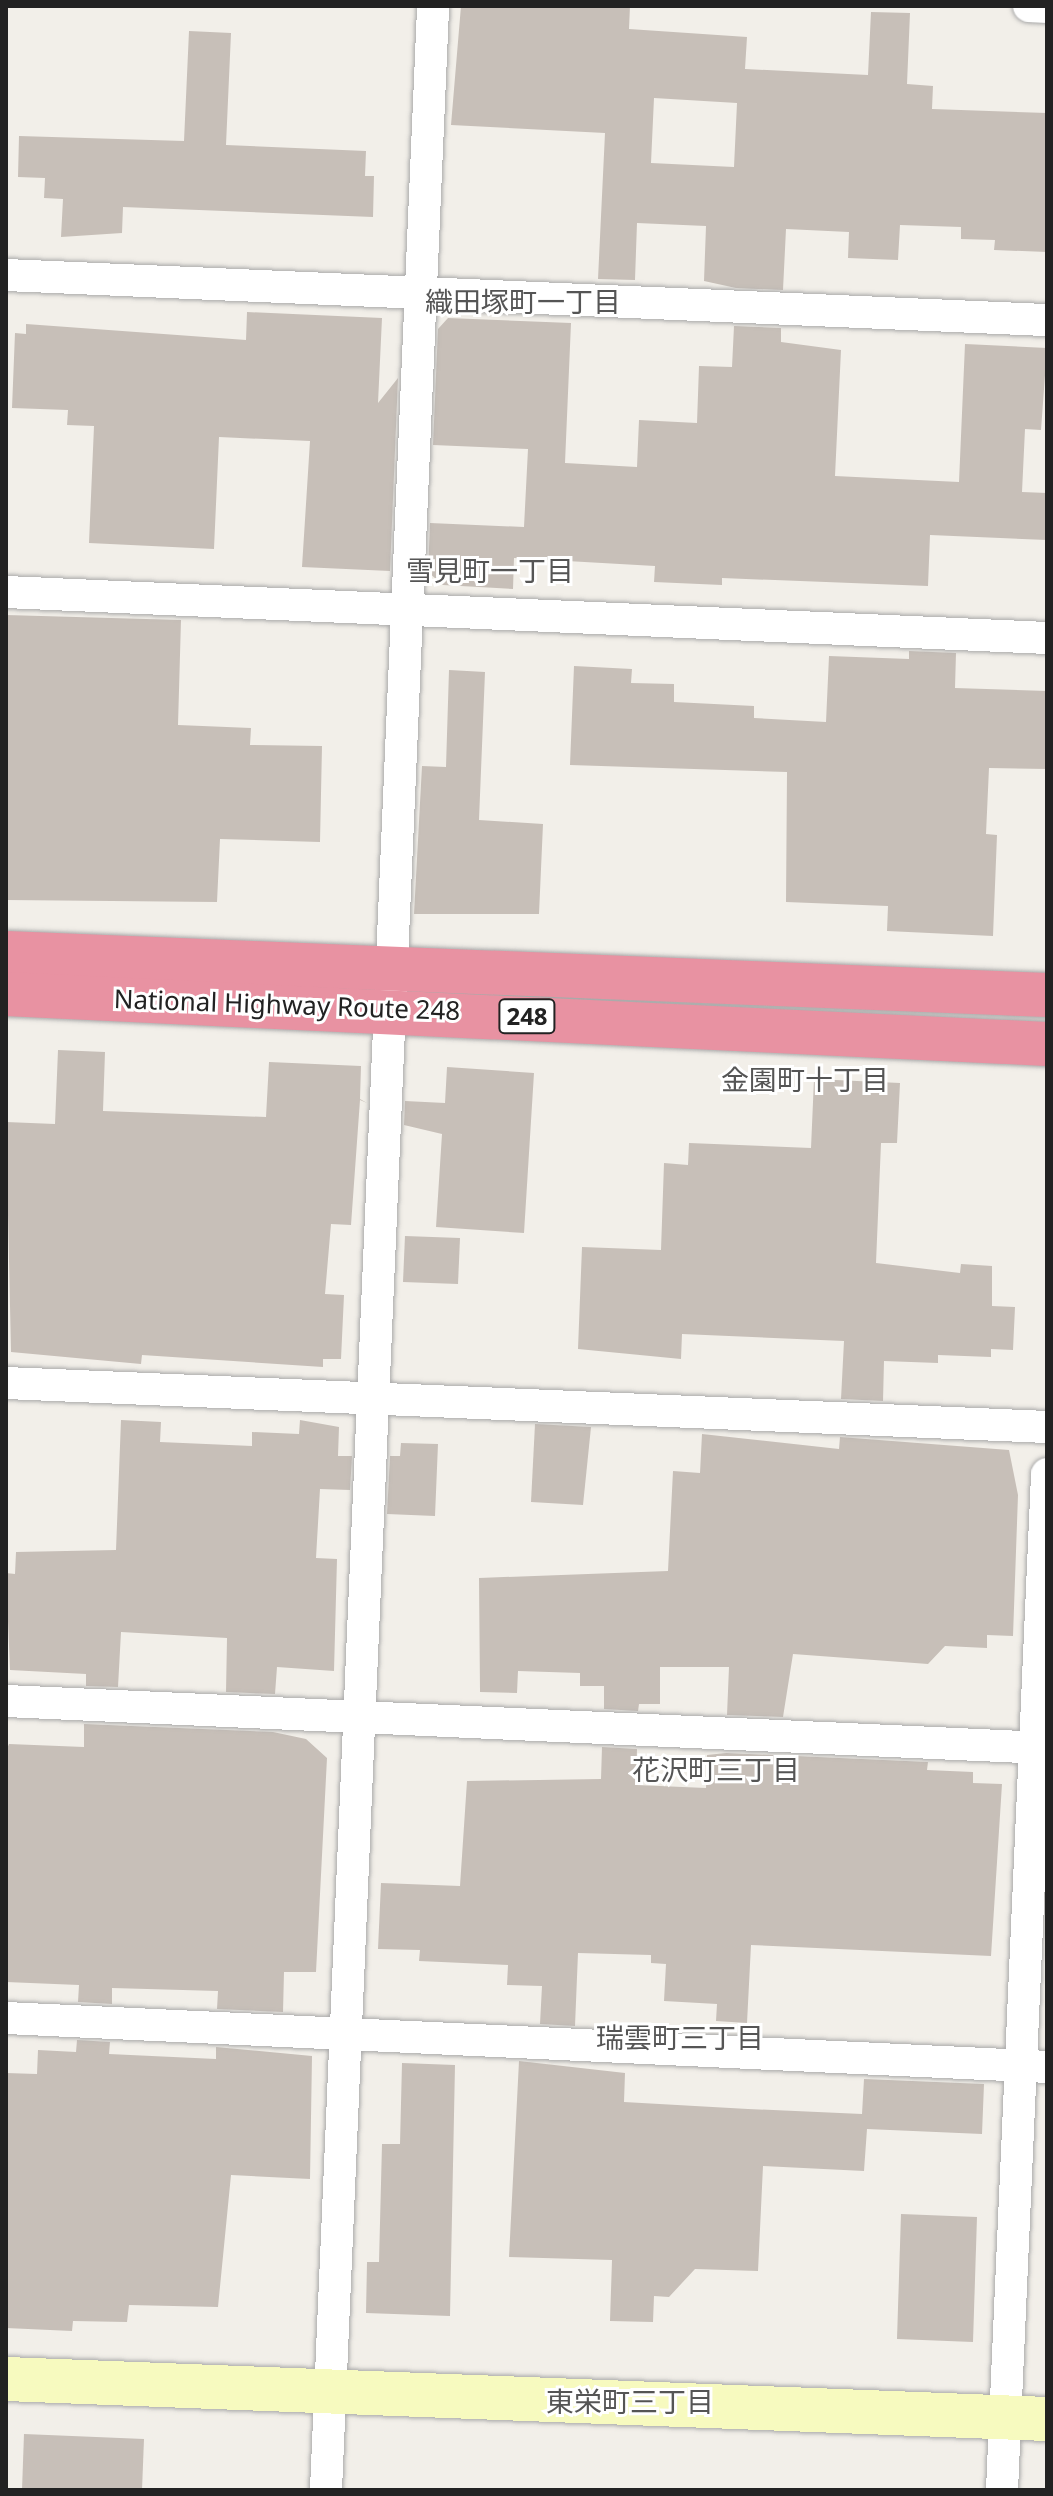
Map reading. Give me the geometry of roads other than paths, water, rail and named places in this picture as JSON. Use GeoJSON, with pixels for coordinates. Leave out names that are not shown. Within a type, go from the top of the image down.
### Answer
{"type":"FeatureCollection","features":[{"type":"Feature","properties":{"kind":"highway","name":"National Highway Route 248"},"geometry":{"type":"LineString","coordinates":[[6,953],[391,964],[1047,995]]}},
{"type":"Feature","properties":{"kind":"highway","name":"National Highway Route 248"},"geometry":{"type":"LineString","coordinates":[[6,994],[389,1009],[1047,1044]]}},
{"type":"Feature","properties":{"kind":"street"},"geometry":{"type":"LineString","coordinates":[[326,2490],[433,6]]}},
{"type":"Feature","properties":{"kind":"street"},"geometry":{"type":"LineString","coordinates":[[1029,6],[1047,7]]}},
{"type":"Feature","properties":{"kind":"street"},"geometry":{"type":"LineString","coordinates":[[6,275],[1047,320]]}},
{"type":"Feature","properties":{"kind":"street"},"geometry":{"type":"LineString","coordinates":[[6,592],[1047,638]]}},
{"type":"Feature","properties":{"kind":"street"},"geometry":{"type":"LineString","coordinates":[[6,1383],[1047,1427]]}},
{"type":"Feature","properties":{"kind":"street"},"geometry":{"type":"LineString","coordinates":[[1002,2490],[1026,2418],[1047,1474]]}},
{"type":"Feature","properties":{"kind":"street"},"geometry":{"type":"LineString","coordinates":[[6,1701],[1041,1748]]}},
{"type":"Feature","properties":{"kind":"street"},"geometry":{"type":"LineString","coordinates":[[6,2018],[1034,2066]]}},
{"type":"Feature","properties":{"kind":"street"},"geometry":{"type":"LineString","coordinates":[[6,2379],[1026,2418]]}},
{"type":"Feature","properties":{"kind":"district","name":"織田塚町一丁目"},"geometry":{"type":"Point","coordinates":[523,301]}},
{"type":"Feature","properties":{"kind":"district","name":"雪見町一丁目"},"geometry":{"type":"Point","coordinates":[490,570]}},
{"type":"Feature","properties":{"kind":"district","name":"金園町十丁目"},"geometry":{"type":"Point","coordinates":[805,1079]}},
{"type":"Feature","properties":{"kind":"district","name":"花沢町三丁目"},"geometry":{"type":"Point","coordinates":[716,1769]}},
{"type":"Feature","properties":{"kind":"district","name":"瑞雲町三丁目"},"geometry":{"type":"Point","coordinates":[680,2037]}},
{"type":"Feature","properties":{"kind":"district","name":"東栄町三丁目"},"geometry":{"type":"Point","coordinates":[630,2401]}}]}
